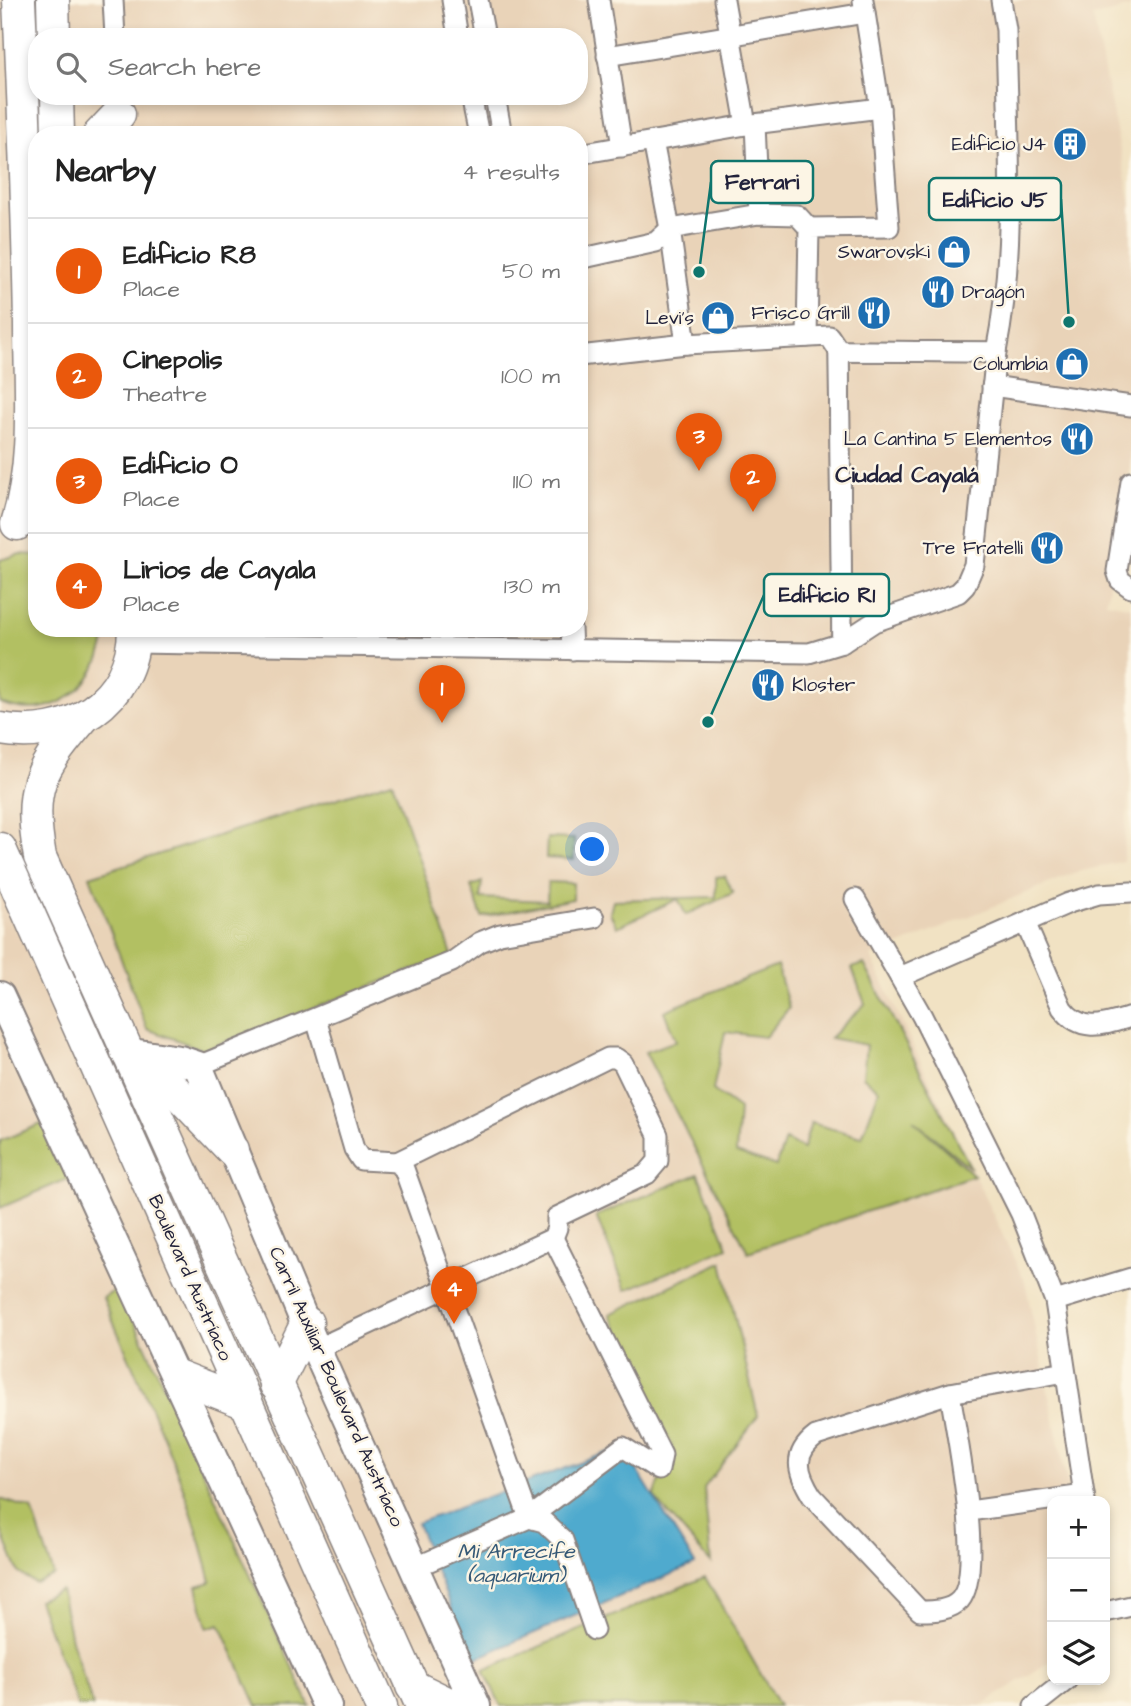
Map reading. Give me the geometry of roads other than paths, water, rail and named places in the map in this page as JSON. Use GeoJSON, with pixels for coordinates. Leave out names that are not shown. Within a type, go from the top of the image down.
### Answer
{"type":"FeatureCollection","features":[{"type":"Feature","properties":{"kind":"main road"},"geometry":{"type":"LineString","coordinates":[[19,0],[28,236]]}},
{"type":"Feature","properties":{"kind":"main road"},"geometry":{"type":"LineString","coordinates":[[53,0],[54,28]]}},
{"type":"Feature","properties":{"kind":"main road"},"geometry":{"type":"LineString","coordinates":[[57,105],[58,126]]}},
{"type":"Feature","properties":{"kind":"main road"},"geometry":{"type":"LineString","coordinates":[[0,135],[27,167]]}},
{"type":"Feature","properties":{"kind":"main road"},"geometry":{"type":"LineString","coordinates":[[18,526],[28,480]]}},
{"type":"Feature","properties":{"kind":"main road","name":"Boulevard Austríaco"},"geometry":{"type":"LineString","coordinates":[[134,637],[124,673],[107,699],[83,719],[49,757],[36,788],[33,819],[40,857],[125,1052],[417,1696]]}},
{"type":"Feature","properties":{"kind":"main road"},"geometry":{"type":"LineString","coordinates":[[0,729],[42,732],[83,719]]}},
{"type":"Feature","properties":{"kind":"main road","name":"Boulevard Austríaco"},"geometry":{"type":"LineString","coordinates":[[0,849],[382,1706]]}},
{"type":"Feature","properties":{"kind":"main road"},"geometry":{"type":"LineString","coordinates":[[125,1052],[171,1086],[232,1150]]}},
{"type":"Feature","properties":{"kind":"main road"},"geometry":{"type":"LineString","coordinates":[[276,1385],[312,1336]]}},
{"type":"Feature","properties":{"kind":"main road"},"geometry":{"type":"LineString","coordinates":[[177,1376],[246,1403]]}},
{"type":"Feature","properties":{"kind":"main road"},"geometry":{"type":"LineString","coordinates":[[417,1696],[453,1706]]}},
{"type":"Feature","properties":{"kind":"street"},"geometry":{"type":"LineString","coordinates":[[113,0],[115,28]]}},
{"type":"Feature","properties":{"kind":"street"},"geometry":{"type":"LineString","coordinates":[[452,0],[457,28]]}},
{"type":"Feature","properties":{"kind":"street"},"geometry":{"type":"LineString","coordinates":[[478,0],[483,28]]}},
{"type":"Feature","properties":{"kind":"street"},"geometry":{"type":"LineString","coordinates":[[599,0],[622,147]]}},
{"type":"Feature","properties":{"kind":"street"},"geometry":{"type":"LineString","coordinates":[[724,0],[729,33],[751,124],[759,214]]}},
{"type":"Feature","properties":{"kind":"street"},"geometry":{"type":"LineString","coordinates":[[165,637],[572,650],[809,653],[842,643],[874,622],[958,593],[965,586],[974,565],[1009,215],[1006,30],[1001,0]]}},
{"type":"Feature","properties":{"kind":"street"},"geometry":{"type":"LineString","coordinates":[[588,257],[656,242],[670,229],[759,214],[797,215],[810,228],[889,227],[880,108],[864,6],[607,56]]}},
{"type":"Feature","properties":{"kind":"street"},"geometry":{"type":"LineString","coordinates":[[473,105],[477,126]]}},
{"type":"Feature","properties":{"kind":"street"},"geometry":{"type":"LineString","coordinates":[[497,105],[500,126]]}},
{"type":"Feature","properties":{"kind":"street"},"geometry":{"type":"LineString","coordinates":[[588,153],[751,124],[880,108]]}},
{"type":"Feature","properties":{"kind":"street"},"geometry":{"type":"LineString","coordinates":[[653,141],[670,229],[686,344]]}},
{"type":"Feature","properties":{"kind":"street"},"geometry":{"type":"LineString","coordinates":[[807,337],[810,228]]}},
{"type":"Feature","properties":{"kind":"street"},"geometry":{"type":"LineString","coordinates":[[588,355],[686,344],[829,336],[839,351],[842,643]]}},
{"type":"Feature","properties":{"kind":"street"},"geometry":{"type":"LineString","coordinates":[[839,351],[996,352]]}},
{"type":"Feature","properties":{"kind":"street"},"geometry":{"type":"LineString","coordinates":[[992,386],[1131,406]]}},
{"type":"Feature","properties":{"kind":"street"},"geometry":{"type":"LineString","coordinates":[[1131,482],[1117,571],[1121,580],[1131,588]]}},
{"type":"Feature","properties":{"kind":"street"},"geometry":{"type":"LineString","coordinates":[[571,637],[572,650]]}},
{"type":"Feature","properties":{"kind":"street"},"geometry":{"type":"LineString","coordinates":[[901,977],[1025,922],[1099,894],[1131,892]]}},
{"type":"Feature","properties":{"kind":"street"},"geometry":{"type":"LineString","coordinates":[[855,899],[886,958],[901,977],[1021,1214],[1055,1301],[1084,1496]]}},
{"type":"Feature","properties":{"kind":"street"},"geometry":{"type":"LineString","coordinates":[[125,1052],[180,1060],[198,1066],[452,962],[480,942],[500,934],[594,918]]}},
{"type":"Feature","properties":{"kind":"street"},"geometry":{"type":"LineString","coordinates":[[1025,922],[1062,1008],[1070,1019],[1081,1025],[1095,1027],[1131,1018]]}},
{"type":"Feature","properties":{"kind":"street"},"geometry":{"type":"LineString","coordinates":[[0,996],[327,1706]]}},
{"type":"Feature","properties":{"kind":"street"},"geometry":{"type":"LineString","coordinates":[[312,1336],[446,1286],[553,1238],[557,1217],[647,1174],[658,1161],[658,1135],[623,1063],[616,1058],[599,1061],[397,1162],[371,1163],[361,1160],[354,1149],[316,1019]]}},
{"type":"Feature","properties":{"kind":"street","name":"Carril Auxiliar Boulevard Austríaco"},"geometry":{"type":"LineString","coordinates":[[198,1066],[312,1336],[476,1706]]}},
{"type":"Feature","properties":{"kind":"street"},"geometry":{"type":"LineString","coordinates":[[397,1162],[404,1169],[529,1518]]}},
{"type":"Feature","properties":{"kind":"street"},"geometry":{"type":"LineString","coordinates":[[416,1567],[529,1518],[623,1447],[659,1470],[662,1455],[553,1238]]}},
{"type":"Feature","properties":{"kind":"street"},"geometry":{"type":"LineString","coordinates":[[1055,1301],[1131,1278]]}},
{"type":"Feature","properties":{"kind":"street"},"geometry":{"type":"LineString","coordinates":[[950,1393],[969,1511],[968,1577],[960,1599],[948,1608],[920,1611],[812,1496],[802,1480],[797,1461],[801,1450],[817,1436],[950,1393],[1065,1371]]}},
{"type":"Feature","properties":{"kind":"street"},"geometry":{"type":"LineString","coordinates":[[969,1511],[1047,1502]]}},
{"type":"Feature","properties":{"kind":"street"},"geometry":{"type":"LineString","coordinates":[[529,1518],[544,1522],[563,1539],[594,1630]]}},
{"type":"Feature","properties":{"kind":"street"},"geometry":{"type":"LineString","coordinates":[[1110,1611],[1131,1606]]}},
{"type":"Feature","properties":{"kind":"street"},"geometry":{"type":"LineString","coordinates":[[1034,1706],[1061,1685]]}},
{"type":"Feature","properties":{"kind":"water","name":"Mi Arrecife (aquarium)"},"geometry":{"type":"Polygon","coordinates":[[[623,1447],[695,1564],[472,1660],[417,1523],[623,1447]]]}},
{"type":"Feature","properties":{"kind":"place","name":"Edificio J4"},"geometry":{"type":"Point","coordinates":[1070,144]}},
{"type":"Feature","properties":{"kind":"place","name":"Swarovski"},"geometry":{"type":"Point","coordinates":[954,252]}},
{"type":"Feature","properties":{"kind":"place","name":"Ferrari"},"geometry":{"type":"Point","coordinates":[699,272]}},
{"type":"Feature","properties":{"kind":"place","name":"Dragón"},"geometry":{"type":"Point","coordinates":[938,292]}},
{"type":"Feature","properties":{"kind":"place","name":"Frisco Grill"},"geometry":{"type":"Point","coordinates":[874,313]}},
{"type":"Feature","properties":{"kind":"place","name":"Levi's"},"geometry":{"type":"Point","coordinates":[718,318]}},
{"type":"Feature","properties":{"kind":"place","name":"Edificio J5"},"geometry":{"type":"Point","coordinates":[1069,322]}},
{"type":"Feature","properties":{"kind":"place","name":"Columbia"},"geometry":{"type":"Point","coordinates":[1072,364]}},
{"type":"Feature","properties":{"kind":"place","name":"La Cantina 5 Elementos"},"geometry":{"type":"Point","coordinates":[1077,439]}},
{"type":"Feature","properties":{"kind":"place","name":"Edificio O"},"geometry":{"type":"Point","coordinates":[699,471]}},
{"type":"Feature","properties":{"kind":"place","name":"Cinepolis"},"geometry":{"type":"Point","coordinates":[753,512]}},
{"type":"Feature","properties":{"kind":"place","name":"Tre Fratelli"},"geometry":{"type":"Point","coordinates":[1047,548]}},
{"type":"Feature","properties":{"kind":"place","name":"Kloster"},"geometry":{"type":"Point","coordinates":[768,685]}},
{"type":"Feature","properties":{"kind":"place","name":"Edificio R1"},"geometry":{"type":"Point","coordinates":[708,722]}},
{"type":"Feature","properties":{"kind":"place","name":"Edificio R8"},"geometry":{"type":"Point","coordinates":[442,723]}},
{"type":"Feature","properties":{"kind":"place","name":"Lirios de Cayala"},"geometry":{"type":"Point","coordinates":[454,1324]}},
{"type":"Feature","properties":{"kind":"district","name":"Ciudad Cayalá"},"geometry":{"type":"Point","coordinates":[907,475]}}]}
